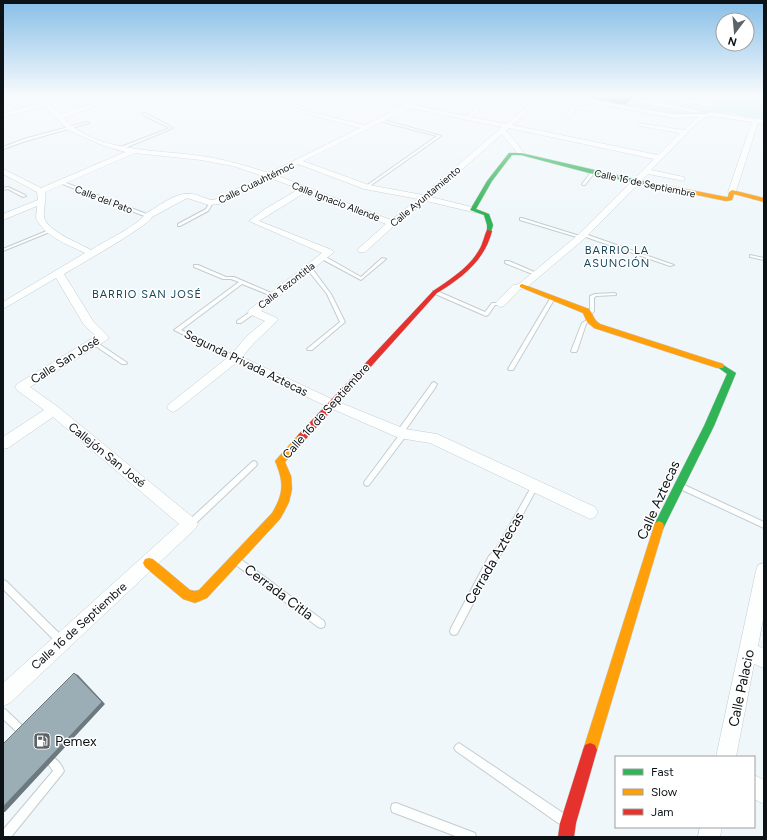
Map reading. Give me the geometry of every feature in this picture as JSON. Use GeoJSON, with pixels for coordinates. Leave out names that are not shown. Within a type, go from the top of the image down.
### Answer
{"type":"FeatureCollection","features":[{"type":"Feature","properties":{"kind":"street","name":"Calle Ignacio Allende"},"geometry":{"type":"LineString","coordinates":[[79,134],[90,140],[119,148],[217,161],[254,170],[392,223]]}},
{"type":"Feature","properties":{"kind":"street","name":"Calle Cuauhtémoc"},"geometry":{"type":"LineString","coordinates":[[3,306],[129,231],[147,219],[148,216],[186,196],[191,196],[211,203],[350,134]]}},
{"type":"Feature","properties":{"kind":"street","name":"Calle Ayuntamiento"},"geometry":{"type":"LineString","coordinates":[[362,250],[392,223],[425,198],[497,134]]}},
{"type":"Feature","properties":{"kind":"street"},"geometry":{"type":"LineString","coordinates":[[506,134],[521,154]]}},
{"type":"Feature","properties":{"kind":"street"},"geometry":{"type":"LineString","coordinates":[[550,134],[660,158]]}},
{"type":"Feature","properties":{"kind":"street"},"geometry":{"type":"LineString","coordinates":[[500,304],[517,287],[522,286],[582,236],[648,172],[683,134]]}},
{"type":"Feature","properties":{"kind":"street"},"geometry":{"type":"LineString","coordinates":[[752,134],[732,192],[764,200]]}},
{"type":"Feature","properties":{"kind":"street"},"geometry":{"type":"LineString","coordinates":[[42,191],[134,151]]}},
{"type":"Feature","properties":{"kind":"street"},"geometry":{"type":"LineString","coordinates":[[296,161],[367,187],[425,198],[473,210],[490,181],[509,155],[513,153],[521,154]]}},
{"type":"Feature","properties":{"kind":"street","name":"Calle 16 de Septiembre"},"geometry":{"type":"LineString","coordinates":[[521,154],[593,172],[728,200],[732,192]]}},
{"type":"Feature","properties":{"kind":"street"},"geometry":{"type":"LineString","coordinates":[[3,171],[42,191]]}},
{"type":"Feature","properties":{"kind":"street"},"geometry":{"type":"LineString","coordinates":[[648,172],[681,179]]}},
{"type":"Feature","properties":{"kind":"street","name":"Calle Tezontitla"},"geometry":{"type":"LineString","coordinates":[[253,312],[329,252],[254,221],[305,189]]}},
{"type":"Feature","properties":{"kind":"street"},"geometry":{"type":"LineString","coordinates":[[42,191],[43,197],[39,210],[40,220],[43,225],[50,231],[91,253]]}},
{"type":"Feature","properties":{"kind":"street"},"geometry":{"type":"LineString","coordinates":[[3,217],[42,201]]}},
{"type":"Feature","properties":{"kind":"street","name":"Calle 16 de Septiembre"},"geometry":{"type":"LineString","coordinates":[[3,696],[149,563],[187,595],[195,597],[203,594],[236,560],[276,516],[285,502],[288,479],[287,474],[280,462],[435,292],[444,287],[476,258],[486,245],[491,230],[489,219],[486,214],[473,210]]}},
{"type":"Feature","properties":{"kind":"street","name":"Calle San José"},"geometry":{"type":"LineString","coordinates":[[22,387],[103,337],[88,323],[58,273]]}},
{"type":"Feature","properties":{"kind":"street","name":"Calle Aztecas"},"geometry":{"type":"LineString","coordinates":[[522,286],[553,298],[590,317],[597,326],[677,351],[725,368],[732,373],[709,426],[678,485],[657,530],[568,823],[566,837]]}},
{"type":"Feature","properties":{"kind":"street","name":"Calle Tezontitla"},"geometry":{"type":"LineString","coordinates":[[173,407],[235,358],[250,340],[274,320],[253,312]]}},
{"type":"Feature","properties":{"kind":"street","name":"Segunda Privada Aztecas"},"geometry":{"type":"LineString","coordinates":[[235,358],[332,404],[402,433],[432,438],[590,512]]}},
{"type":"Feature","properties":{"kind":"street","name":"Callejón San José"},"geometry":{"type":"LineString","coordinates":[[22,387],[53,410],[190,524]]}},
{"type":"Feature","properties":{"kind":"street"},"geometry":{"type":"LineString","coordinates":[[3,444],[53,410]]}},
{"type":"Feature","properties":{"kind":"street"},"geometry":{"type":"LineString","coordinates":[[149,563],[190,524]]}},
{"type":"Feature","properties":{"kind":"street","name":"Calle Palacio"},"geometry":{"type":"LineString","coordinates":[[726,756],[756,655],[764,571]]}},
{"type":"Feature","properties":{"kind":"street"},"geometry":{"type":"LineString","coordinates":[[755,787],[764,792]]}},
{"type":"Feature","properties":{"kind":"lane"},"geometry":{"type":"LineString","coordinates":[[3,148],[24,140],[48,134]]}},
{"type":"Feature","properties":{"kind":"lane"},"geometry":{"type":"LineString","coordinates":[[119,148],[156,134]]}},
{"type":"Feature","properties":{"kind":"lane"},"geometry":{"type":"LineString","coordinates":[[367,187],[440,136],[433,134]]}},
{"type":"Feature","properties":{"kind":"lane"},"geometry":{"type":"LineString","coordinates":[[584,184],[593,172]]}},
{"type":"Feature","properties":{"kind":"lane","name":"Calle del Pato"},"geometry":{"type":"LineString","coordinates":[[61,182],[148,216]]}},
{"type":"Feature","properties":{"kind":"lane"},"geometry":{"type":"LineString","coordinates":[[3,190],[8,188],[24,196]]}},
{"type":"Feature","properties":{"kind":"lane"},"geometry":{"type":"LineString","coordinates":[[179,225],[207,210],[211,206],[211,203]]}},
{"type":"Feature","properties":{"kind":"lane"},"geometry":{"type":"LineString","coordinates":[[521,219],[582,236],[672,265]]}},
{"type":"Feature","properties":{"kind":"lane"},"geometry":{"type":"LineString","coordinates":[[3,250],[50,231]]}},
{"type":"Feature","properties":{"kind":"lane"},"geometry":{"type":"LineString","coordinates":[[752,256],[764,259]]}},
{"type":"Feature","properties":{"kind":"lane"},"geometry":{"type":"LineString","coordinates":[[322,257],[361,280],[384,260]]}},
{"type":"Feature","properties":{"kind":"lane"},"geometry":{"type":"LineString","coordinates":[[507,262],[537,274]]}},
{"type":"Feature","properties":{"kind":"lane"},"geometry":{"type":"LineString","coordinates":[[196,266],[225,278],[232,278],[274,295]]}},
{"type":"Feature","properties":{"kind":"lane"},"geometry":{"type":"LineString","coordinates":[[309,268],[329,294],[343,322],[310,349]]}},
{"type":"Feature","properties":{"kind":"lane","name":"Segunda Privada Aztecas"},"geometry":{"type":"LineString","coordinates":[[235,358],[177,330],[242,282]]}},
{"type":"Feature","properties":{"kind":"lane"},"geometry":{"type":"LineString","coordinates":[[435,292],[486,314],[494,304],[500,304]]}},
{"type":"Feature","properties":{"kind":"lane"},"geometry":{"type":"LineString","coordinates":[[574,351],[584,323],[590,317],[592,311],[592,297],[595,295],[614,294]]}},
{"type":"Feature","properties":{"kind":"lane"},"geometry":{"type":"LineString","coordinates":[[511,369],[553,298]]}},
{"type":"Feature","properties":{"kind":"lane"},"geometry":{"type":"LineString","coordinates":[[240,322],[253,312]]}},
{"type":"Feature","properties":{"kind":"lane"},"geometry":{"type":"LineString","coordinates":[[93,342],[124,363]]}},
{"type":"Feature","properties":{"kind":"lane"},"geometry":{"type":"LineString","coordinates":[[366,483],[433,388],[434,384]]}},
{"type":"Feature","properties":{"kind":"lane"},"geometry":{"type":"LineString","coordinates":[[190,524],[254,464]]}},
{"type":"Feature","properties":{"kind":"lane"},"geometry":{"type":"LineString","coordinates":[[678,485],[764,525]]}},
{"type":"Feature","properties":{"kind":"lane","name":"Cerrada Aztecas"},"geometry":{"type":"LineString","coordinates":[[454,630],[492,559],[499,551],[535,486]]}},
{"type":"Feature","properties":{"kind":"lane","name":"Cerrada Citla"},"geometry":{"type":"LineString","coordinates":[[236,560],[321,624]]}},
{"type":"Feature","properties":{"kind":"lane"},"geometry":{"type":"LineString","coordinates":[[3,584],[62,642]]}},
{"type":"Feature","properties":{"kind":"lane"},"geometry":{"type":"LineString","coordinates":[[3,713],[22,731]]}},
{"type":"Feature","properties":{"kind":"lane"},"geometry":{"type":"LineString","coordinates":[[459,748],[568,823]]}},
{"type":"Feature","properties":{"kind":"lane"},"geometry":{"type":"LineString","coordinates":[[4,837],[59,771],[52,761]]}},
{"type":"Feature","properties":{"kind":"lane"},"geometry":{"type":"LineString","coordinates":[[396,808],[471,837]]}},
{"type":"Feature","properties":{"kind":"building","name":"Pemex"},"geometry":{"type":"Polygon","coordinates":[[[74,673],[102,702],[3,807],[3,744],[74,673]]]}},
{"type":"Feature","properties":{"kind":"traffic: fast"},"geometry":{"type":"LineString","coordinates":[[489,231],[490,225],[486,214],[473,210],[490,181],[511,154],[521,154],[593,172],[670,188]]}},
{"type":"Feature","properties":{"kind":"traffic: fast"},"geometry":{"type":"LineString","coordinates":[[659,526],[709,426],[732,373],[720,366]]}},
{"type":"Feature","properties":{"kind":"traffic: slow"},"geometry":{"type":"LineString","coordinates":[[670,188],[726,199],[730,199],[732,192],[764,200]]}},
{"type":"Feature","properties":{"kind":"traffic: slow"},"geometry":{"type":"LineString","coordinates":[[522,286],[586,311],[589,314],[590,320],[597,326],[720,366]]}},
{"type":"Feature","properties":{"kind":"traffic: slow"},"geometry":{"type":"LineString","coordinates":[[149,563],[187,595],[195,597],[203,594],[276,516],[284,502],[287,489],[286,476],[280,461],[302,437]]}},
{"type":"Feature","properties":{"kind":"traffic: slow"},"geometry":{"type":"LineString","coordinates":[[590,750],[659,526]]}},
{"type":"Feature","properties":{"kind":"traffic: jam"},"geometry":{"type":"LineString","coordinates":[[302,437],[435,292],[452,281],[469,267],[482,250],[487,241],[489,231]]}},
{"type":"Feature","properties":{"kind":"traffic: jam"},"geometry":{"type":"LineString","coordinates":[[566,837],[568,823],[590,750]]}},
{"type":"Feature","properties":{"kind":"place","name":"Pemex"},"geometry":{"type":"Point","coordinates":[42,741]}},
{"type":"Feature","properties":{"kind":"district","name":"BARRIO LA ASUNCIÓN"},"geometry":{"type":"Point","coordinates":[617,256]}},
{"type":"Feature","properties":{"kind":"district","name":"BARRIO SAN JOSÉ"},"geometry":{"type":"Point","coordinates":[147,294]}}]}
